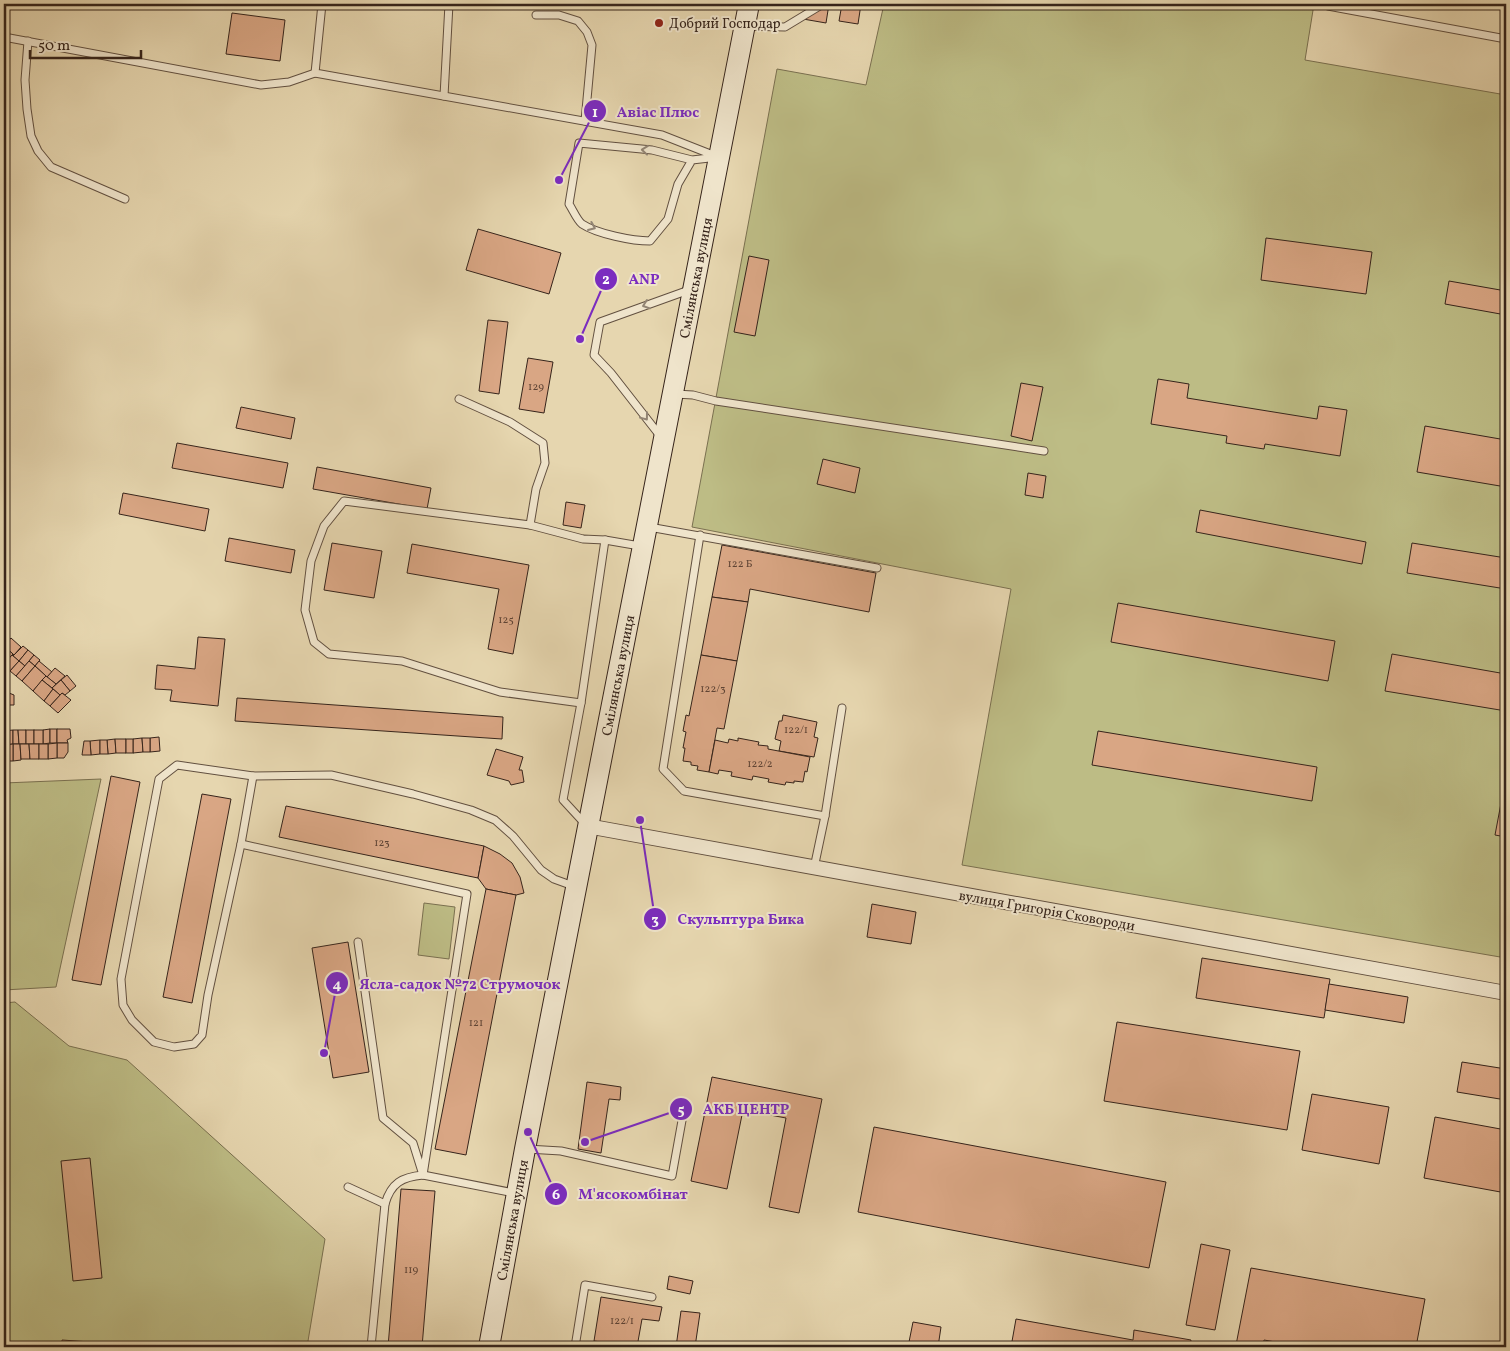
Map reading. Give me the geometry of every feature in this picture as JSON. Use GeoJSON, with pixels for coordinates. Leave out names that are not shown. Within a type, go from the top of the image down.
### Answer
{"type":"FeatureCollection","features":[{"type":"Feature","properties":{"kind":"main road","name":"Смілянська вулиця"},"geometry":{"type":"LineString","coordinates":[[489,1347],[524,1149],[749,4]]}},
{"type":"Feature","properties":{"kind":"street","name":"вулиця Григорія Сковороди"},"geometry":{"type":"LineString","coordinates":[[587,826],[1506,993]]}},
{"type":"Feature","properties":{"kind":"lane"},"geometry":{"type":"LineString","coordinates":[[315,73],[322,4]]}},
{"type":"Feature","properties":{"kind":"lane"},"geometry":{"type":"LineString","coordinates":[[444,96],[450,4]]}},
{"type":"Feature","properties":{"kind":"lane"},"geometry":{"type":"LineString","coordinates":[[745,26],[785,27],[823,4]]}},
{"type":"Feature","properties":{"kind":"lane"},"geometry":{"type":"LineString","coordinates":[[1329,4],[1328,6],[1506,39]]}},
{"type":"Feature","properties":{"kind":"lane"},"geometry":{"type":"LineString","coordinates":[[536,15],[559,15],[578,21],[587,32],[592,45],[585,121]]}},
{"type":"Feature","properties":{"kind":"lane"},"geometry":{"type":"LineString","coordinates":[[4,37],[261,86],[289,82],[315,73],[668,136],[718,157]]}},
{"type":"Feature","properties":{"kind":"lane"},"geometry":{"type":"LineString","coordinates":[[28,42],[25,80],[27,108],[31,136],[38,151],[50,167],[125,199]]}},
{"type":"Feature","properties":{"kind":"lane"},"geometry":{"type":"LineString","coordinates":[[692,160],[678,184],[668,219],[650,241],[636,241],[607,234],[582,223],[569,204],[579,143],[652,150],[692,160],[718,157]]}},
{"type":"Feature","properties":{"kind":"lane"},"geometry":{"type":"LineString","coordinates":[[663,440],[611,373],[594,355],[600,322],[692,289]]}},
{"type":"Feature","properties":{"kind":"lane"},"geometry":{"type":"LineString","coordinates":[[672,394],[693,395],[716,401],[1044,451]]}},
{"type":"Feature","properties":{"kind":"lane"},"geometry":{"type":"LineString","coordinates":[[459,399],[510,422],[543,443],[545,463],[536,489],[530,525]]}},
{"type":"Feature","properties":{"kind":"lane"},"geometry":{"type":"LineString","coordinates":[[581,703],[500,692],[402,661],[330,654],[314,642],[305,610],[311,561],[324,526],[344,501],[530,525],[583,539],[605,540],[642,547]]}},
{"type":"Feature","properties":{"kind":"lane"},"geometry":{"type":"LineString","coordinates":[[646,526],[877,568]]}},
{"type":"Feature","properties":{"kind":"lane"},"geometry":{"type":"LineString","coordinates":[[700,535],[663,769],[684,791],[825,816]]}},
{"type":"Feature","properties":{"kind":"lane"},"geometry":{"type":"LineString","coordinates":[[587,826],[563,800],[581,703],[605,540]]}},
{"type":"Feature","properties":{"kind":"lane"},"geometry":{"type":"LineString","coordinates":[[814,868],[825,816],[842,708]]}},
{"type":"Feature","properties":{"kind":"lane"},"geometry":{"type":"LineString","coordinates":[[253,776],[241,844],[208,995],[202,1035],[194,1044],[174,1047],[154,1042],[132,1020],[123,1004],[121,979],[159,779],[177,765],[253,776],[331,776],[413,794],[471,810],[495,820],[513,836],[541,870],[554,879],[576,887]]}},
{"type":"Feature","properties":{"kind":"lane"},"geometry":{"type":"LineString","coordinates":[[241,844],[467,894],[423,1174]]}},
{"type":"Feature","properties":{"kind":"lane"},"geometry":{"type":"LineString","coordinates":[[358,942],[383,1118],[413,1143],[423,1174]]}},
{"type":"Feature","properties":{"kind":"lane"},"geometry":{"type":"LineString","coordinates":[[524,1149],[561,1151],[672,1176],[683,1115]]}},
{"type":"Feature","properties":{"kind":"lane"},"geometry":{"type":"LineString","coordinates":[[372,1347],[385,1204],[388,1193],[397,1183],[410,1176],[423,1174],[516,1193]]}},
{"type":"Feature","properties":{"kind":"lane"},"geometry":{"type":"LineString","coordinates":[[348,1187],[385,1204]]}},
{"type":"Feature","properties":{"kind":"lane"},"geometry":{"type":"LineString","coordinates":[[575,1347],[585,1285],[652,1297]]}},
{"type":"Feature","properties":{"kind":"shaded area"},"geometry":{"type":"Polygon","coordinates":[[[884,4],[1314,4],[1305,60],[1506,95],[1506,958],[962,865],[1011,589],[692,527],[777,69],[866,85],[884,4]]]}},
{"type":"Feature","properties":{"kind":"shaded area"},"geometry":{"type":"Polygon","coordinates":[[[101,779],[56,987],[4,990],[4,783],[101,779]]]}},
{"type":"Feature","properties":{"kind":"shaded area"},"geometry":{"type":"Polygon","coordinates":[[[424,903],[455,907],[449,959],[418,955],[424,903]]]}},
{"type":"Feature","properties":{"kind":"shaded area"},"geometry":{"type":"Polygon","coordinates":[[[15,1002],[69,1046],[127,1060],[325,1239],[307,1347],[4,1347],[4,1003],[15,1002]]]}},
{"type":"Feature","properties":{"kind":"building"},"geometry":{"type":"Polygon","coordinates":[[[254,4],[281,4],[281,8],[254,4]]]}},
{"type":"Feature","properties":{"kind":"building"},"geometry":{"type":"Polygon","coordinates":[[[806,4],[829,4],[826,23],[803,19],[806,4]]]}},
{"type":"Feature","properties":{"kind":"building"},"geometry":{"type":"Polygon","coordinates":[[[842,4],[861,4],[858,24],[839,21],[842,4]]]}},
{"type":"Feature","properties":{"kind":"building"},"geometry":{"type":"Polygon","coordinates":[[[232,13],[285,20],[280,61],[226,54],[232,13]]]}},
{"type":"Feature","properties":{"kind":"building"},"geometry":{"type":"Polygon","coordinates":[[[478,229],[561,253],[549,294],[466,270],[478,229]]]}},
{"type":"Feature","properties":{"kind":"building"},"geometry":{"type":"Polygon","coordinates":[[[1266,238],[1372,252],[1366,294],[1261,280],[1266,238]]]}},
{"type":"Feature","properties":{"kind":"building"},"geometry":{"type":"Polygon","coordinates":[[[749,256],[769,260],[755,336],[734,332],[749,256]]]}},
{"type":"Feature","properties":{"kind":"building"},"geometry":{"type":"Polygon","coordinates":[[[1449,281],[1506,291],[1506,315],[1445,304],[1449,281]]]}},
{"type":"Feature","properties":{"kind":"building"},"geometry":{"type":"Polygon","coordinates":[[[488,320],[508,322],[499,394],[479,391],[488,320]]]}},
{"type":"Feature","properties":{"kind":"building"},"geometry":{"type":"Polygon","coordinates":[[[528,358],[553,362],[544,413],[519,409],[528,358]]]}},
{"type":"Feature","properties":{"kind":"building"},"geometry":{"type":"Polygon","coordinates":[[[1158,379],[1189,384],[1187,398],[1317,419],[1319,406],[1347,410],[1340,456],[1265,444],[1264,449],[1226,443],[1227,436],[1151,424],[1158,379]]]}},
{"type":"Feature","properties":{"kind":"building"},"geometry":{"type":"Polygon","coordinates":[[[1021,383],[1043,387],[1032,441],[1011,436],[1021,383]]]}},
{"type":"Feature","properties":{"kind":"building"},"geometry":{"type":"Polygon","coordinates":[[[241,407],[295,418],[291,439],[236,428],[241,407]]]}},
{"type":"Feature","properties":{"kind":"building"},"geometry":{"type":"Polygon","coordinates":[[[1425,426],[1506,440],[1506,487],[1417,472],[1425,426]]]}},
{"type":"Feature","properties":{"kind":"building"},"geometry":{"type":"Polygon","coordinates":[[[177,443],[288,463],[283,488],[172,468],[177,443]]]}},
{"type":"Feature","properties":{"kind":"building"},"geometry":{"type":"Polygon","coordinates":[[[823,459],[860,468],[855,493],[817,484],[823,459]]]}},
{"type":"Feature","properties":{"kind":"building"},"geometry":{"type":"Polygon","coordinates":[[[317,467],[431,488],[427,509],[313,489],[317,467]]]}},
{"type":"Feature","properties":{"kind":"building"},"geometry":{"type":"Polygon","coordinates":[[[1028,473],[1046,476],[1043,498],[1025,495],[1028,473]]]}},
{"type":"Feature","properties":{"kind":"building"},"geometry":{"type":"Polygon","coordinates":[[[123,493],[209,509],[205,531],[119,514],[123,493]]]}},
{"type":"Feature","properties":{"kind":"building"},"geometry":{"type":"Polygon","coordinates":[[[566,502],[585,505],[581,528],[563,525],[566,502]]]}},
{"type":"Feature","properties":{"kind":"building"},"geometry":{"type":"Polygon","coordinates":[[[1200,510],[1366,542],[1362,564],[1196,532],[1200,510]]]}},
{"type":"Feature","properties":{"kind":"building"},"geometry":{"type":"Polygon","coordinates":[[[229,538],[295,550],[291,573],[225,561],[229,538]]]}},
{"type":"Feature","properties":{"kind":"building"},"geometry":{"type":"Polygon","coordinates":[[[332,543],[382,551],[374,598],[324,590],[332,543]]]}},
{"type":"Feature","properties":{"kind":"building"},"geometry":{"type":"Polygon","coordinates":[[[1412,543],[1506,558],[1506,589],[1407,573],[1412,543]]]}},
{"type":"Feature","properties":{"kind":"building"},"geometry":{"type":"Polygon","coordinates":[[[412,544],[529,565],[513,654],[488,649],[499,589],[407,573],[412,544]]]}},
{"type":"Feature","properties":{"kind":"building"},"geometry":{"type":"Polygon","coordinates":[[[722,545],[876,573],[869,612],[750,589],[748,602],[712,597],[722,545]]]}},
{"type":"Feature","properties":{"kind":"building"},"geometry":{"type":"Polygon","coordinates":[[[712,597],[748,602],[737,661],[701,655],[712,597]]]}},
{"type":"Feature","properties":{"kind":"building"},"geometry":{"type":"Polygon","coordinates":[[[1118,603],[1335,641],[1328,681],[1111,642],[1118,603]]]}},
{"type":"Feature","properties":{"kind":"building"},"geometry":{"type":"Polygon","coordinates":[[[198,637],[225,639],[218,706],[170,701],[172,690],[155,689],[157,665],[195,669],[198,637]]]}},
{"type":"Feature","properties":{"kind":"building"},"geometry":{"type":"Polygon","coordinates":[[[11,638],[21,647],[14,655],[4,646],[11,638]]]}},
{"type":"Feature","properties":{"kind":"building"},"geometry":{"type":"Polygon","coordinates":[[[23,646],[28,650],[19,661],[13,656],[23,646]]]}},
{"type":"Feature","properties":{"kind":"building"},"geometry":{"type":"Polygon","coordinates":[[[6,648],[13,654],[4,664],[4,651],[6,648]]]}},
{"type":"Feature","properties":{"kind":"building"},"geometry":{"type":"Polygon","coordinates":[[[28,650],[34,655],[25,666],[19,661],[28,650]]]}},
{"type":"Feature","properties":{"kind":"building"},"geometry":{"type":"Polygon","coordinates":[[[1392,654],[1506,674],[1506,711],[1385,691],[1392,654]]]}},
{"type":"Feature","properties":{"kind":"building"},"geometry":{"type":"Polygon","coordinates":[[[12,655],[19,661],[10,671],[4,664],[12,655]]]}},
{"type":"Feature","properties":{"kind":"building"},"geometry":{"type":"Polygon","coordinates":[[[34,655],[40,660],[35,666],[29,661],[34,655]]]}},
{"type":"Feature","properties":{"kind":"building"},"geometry":{"type":"Polygon","coordinates":[[[701,655],[737,661],[724,729],[717,728],[709,772],[697,770],[698,766],[691,765],[691,762],[683,761],[686,732],[683,731],[686,715],[689,716],[701,655]]]}},
{"type":"Feature","properties":{"kind":"building"},"geometry":{"type":"Polygon","coordinates":[[[19,661],[25,666],[16,676],[10,671],[19,661]]]}},
{"type":"Feature","properties":{"kind":"building"},"geometry":{"type":"Polygon","coordinates":[[[29,661],[35,666],[22,681],[16,676],[29,661]]]}},
{"type":"Feature","properties":{"kind":"building"},"geometry":{"type":"Polygon","coordinates":[[[39,661],[52,672],[47,677],[35,666],[39,661]]]}},
{"type":"Feature","properties":{"kind":"building"},"geometry":{"type":"Polygon","coordinates":[[[35,666],[46,676],[33,691],[22,681],[35,666]]]}},
{"type":"Feature","properties":{"kind":"building"},"geometry":{"type":"Polygon","coordinates":[[[55,668],[65,676],[56,684],[47,677],[55,668]]]}},
{"type":"Feature","properties":{"kind":"building"},"geometry":{"type":"Polygon","coordinates":[[[67,675],[76,686],[70,691],[61,680],[67,675]]]}},
{"type":"Feature","properties":{"kind":"building"},"geometry":{"type":"Polygon","coordinates":[[[46,676],[56,684],[52,688],[42,680],[46,676]]]}},
{"type":"Feature","properties":{"kind":"building"},"geometry":{"type":"Polygon","coordinates":[[[42,680],[53,689],[44,701],[33,691],[42,680]]]}},
{"type":"Feature","properties":{"kind":"building"},"geometry":{"type":"Polygon","coordinates":[[[61,680],[70,691],[65,695],[62,693],[60,695],[52,688],[61,680]]]}},
{"type":"Feature","properties":{"kind":"building"},"geometry":{"type":"Polygon","coordinates":[[[53,689],[60,695],[50,706],[44,701],[53,689]]]}},
{"type":"Feature","properties":{"kind":"building"},"geometry":{"type":"Polygon","coordinates":[[[4,691],[14,695],[14,705],[4,705],[4,691]]]}},
{"type":"Feature","properties":{"kind":"building"},"geometry":{"type":"Polygon","coordinates":[[[62,693],[71,700],[58,713],[50,706],[62,693]]]}},
{"type":"Feature","properties":{"kind":"building"},"geometry":{"type":"Polygon","coordinates":[[[237,698],[503,717],[502,739],[235,721],[237,698]]]}},
{"type":"Feature","properties":{"kind":"building"},"geometry":{"type":"Polygon","coordinates":[[[783,715],[817,722],[814,737],[818,738],[814,757],[779,751],[781,741],[775,739],[779,721],[782,721],[783,715]]]}},
{"type":"Feature","properties":{"kind":"building"},"geometry":{"type":"Polygon","coordinates":[[[50,729],[50,743],[43,744],[43,730],[50,729]]]}},
{"type":"Feature","properties":{"kind":"building"},"geometry":{"type":"Polygon","coordinates":[[[50,729],[57,729],[57,743],[50,743],[50,729]]]}},
{"type":"Feature","properties":{"kind":"building"},"geometry":{"type":"Polygon","coordinates":[[[57,729],[70,729],[71,738],[67,740],[68,743],[57,743],[57,729]]]}},
{"type":"Feature","properties":{"kind":"building"},"geometry":{"type":"Polygon","coordinates":[[[13,730],[13,744],[4,745],[4,731],[13,730]]]}},
{"type":"Feature","properties":{"kind":"building"},"geometry":{"type":"Polygon","coordinates":[[[13,730],[18,730],[19,744],[13,744],[13,730]]]}},
{"type":"Feature","properties":{"kind":"building"},"geometry":{"type":"Polygon","coordinates":[[[18,730],[26,730],[26,744],[19,744],[18,730]]]}},
{"type":"Feature","properties":{"kind":"building"},"geometry":{"type":"Polygon","coordinates":[[[26,730],[34,730],[34,744],[26,744],[26,730]]]}},
{"type":"Feature","properties":{"kind":"building"},"geometry":{"type":"Polygon","coordinates":[[[34,730],[43,730],[43,744],[34,744],[34,730]]]}},
{"type":"Feature","properties":{"kind":"building"},"geometry":{"type":"Polygon","coordinates":[[[1098,731],[1317,767],[1312,801],[1092,765],[1098,731]]]}},
{"type":"Feature","properties":{"kind":"building"},"geometry":{"type":"Polygon","coordinates":[[[159,737],[160,751],[150,752],[150,738],[159,737]]]}},
{"type":"Feature","properties":{"kind":"building"},"geometry":{"type":"Polygon","coordinates":[[[142,738],[143,752],[133,753],[133,739],[142,738]]]}},
{"type":"Feature","properties":{"kind":"building"},"geometry":{"type":"Polygon","coordinates":[[[142,738],[150,738],[150,752],[143,752],[142,738]]]}},
{"type":"Feature","properties":{"kind":"building"},"geometry":{"type":"Polygon","coordinates":[[[738,738],[759,742],[758,745],[768,746],[768,749],[810,757],[803,782],[786,782],[785,785],[768,782],[769,779],[753,776],[752,780],[731,776],[732,772],[719,770],[718,774],[709,772],[715,740],[728,743],[729,739],[738,741],[738,738]]]}},
{"type":"Feature","properties":{"kind":"building"},"geometry":{"type":"Polygon","coordinates":[[[115,739],[116,753],[108,754],[107,740],[115,739]]]}},
{"type":"Feature","properties":{"kind":"building"},"geometry":{"type":"Polygon","coordinates":[[[115,739],[126,739],[126,753],[116,753],[115,739]]]}},
{"type":"Feature","properties":{"kind":"building"},"geometry":{"type":"Polygon","coordinates":[[[126,739],[133,739],[133,753],[126,753],[126,739]]]}},
{"type":"Feature","properties":{"kind":"building"},"geometry":{"type":"Polygon","coordinates":[[[100,740],[100,754],[91,755],[90,741],[100,740]]]}},
{"type":"Feature","properties":{"kind":"building"},"geometry":{"type":"Polygon","coordinates":[[[100,740],[107,740],[108,754],[100,754],[100,740]]]}},
{"type":"Feature","properties":{"kind":"building"},"geometry":{"type":"Polygon","coordinates":[[[84,741],[90,741],[91,755],[82,755],[84,741]]]}},
{"type":"Feature","properties":{"kind":"building"},"geometry":{"type":"Polygon","coordinates":[[[57,743],[68,743],[68,752],[64,758],[57,758],[57,743]]]}},
{"type":"Feature","properties":{"kind":"building"},"geometry":{"type":"Polygon","coordinates":[[[57,743],[57,758],[48,759],[48,744],[57,743]]]}},
{"type":"Feature","properties":{"kind":"building"},"geometry":{"type":"Polygon","coordinates":[[[13,744],[20,744],[21,760],[13,761],[13,744]]]}},
{"type":"Feature","properties":{"kind":"building"},"geometry":{"type":"Polygon","coordinates":[[[13,744],[13,761],[5,761],[4,745],[13,744]]]}},
{"type":"Feature","properties":{"kind":"building"},"geometry":{"type":"Polygon","coordinates":[[[20,744],[29,744],[30,759],[21,759],[20,744]]]}},
{"type":"Feature","properties":{"kind":"building"},"geometry":{"type":"Polygon","coordinates":[[[29,744],[39,744],[39,759],[30,759],[29,744]]]}},
{"type":"Feature","properties":{"kind":"building"},"geometry":{"type":"Polygon","coordinates":[[[39,744],[48,744],[48,759],[39,759],[39,744]]]}},
{"type":"Feature","properties":{"kind":"building"},"geometry":{"type":"Polygon","coordinates":[[[496,749],[523,757],[519,770],[522,770],[524,782],[511,785],[509,781],[487,775],[496,749]]]}},
{"type":"Feature","properties":{"kind":"building"},"geometry":{"type":"Polygon","coordinates":[[[111,776],[140,782],[101,985],[72,980],[111,776]]]}},
{"type":"Feature","properties":{"kind":"building"},"geometry":{"type":"Polygon","coordinates":[[[202,794],[231,799],[192,1003],[163,997],[202,794]]]}},
{"type":"Feature","properties":{"kind":"building"},"geometry":{"type":"Polygon","coordinates":[[[1502,798],[1506,799],[1506,837],[1495,835],[1502,798]]]}},
{"type":"Feature","properties":{"kind":"building"},"geometry":{"type":"Polygon","coordinates":[[[286,806],[484,846],[478,878],[279,837],[286,806]]]}},
{"type":"Feature","properties":{"kind":"building"},"geometry":{"type":"Polygon","coordinates":[[[484,846],[512,863],[520,877],[524,893],[516,895],[486,889],[478,878],[484,846]]]}},
{"type":"Feature","properties":{"kind":"building"},"geometry":{"type":"Polygon","coordinates":[[[486,889],[516,895],[466,1155],[435,1149],[486,889]]]}},
{"type":"Feature","properties":{"kind":"building"},"geometry":{"type":"Polygon","coordinates":[[[872,904],[916,912],[911,944],[867,937],[872,904]]]}},
{"type":"Feature","properties":{"kind":"building"},"geometry":{"type":"Polygon","coordinates":[[[348,942],[369,1072],[333,1078],[312,948],[348,942]]]}},
{"type":"Feature","properties":{"kind":"building"},"geometry":{"type":"Polygon","coordinates":[[[1202,958],[1330,979],[1324,1018],[1196,998],[1202,958]]]}},
{"type":"Feature","properties":{"kind":"building"},"geometry":{"type":"Polygon","coordinates":[[[1329,984],[1408,997],[1404,1023],[1325,1010],[1329,984]]]}},
{"type":"Feature","properties":{"kind":"building"},"geometry":{"type":"Polygon","coordinates":[[[1117,1022],[1300,1051],[1287,1130],[1104,1101],[1117,1022]]]}},
{"type":"Feature","properties":{"kind":"building"},"geometry":{"type":"Polygon","coordinates":[[[1462,1062],[1506,1069],[1506,1100],[1457,1092],[1462,1062]]]}},
{"type":"Feature","properties":{"kind":"building"},"geometry":{"type":"Polygon","coordinates":[[[712,1077],[822,1099],[799,1213],[769,1207],[786,1118],[743,1110],[727,1189],[691,1181],[712,1077]]]}},
{"type":"Feature","properties":{"kind":"building"},"geometry":{"type":"Polygon","coordinates":[[[587,1082],[621,1087],[620,1100],[609,1099],[601,1153],[578,1149],[587,1082]]]}},
{"type":"Feature","properties":{"kind":"building"},"geometry":{"type":"Polygon","coordinates":[[[1312,1094],[1389,1107],[1379,1164],[1302,1150],[1312,1094]]]}},
{"type":"Feature","properties":{"kind":"building"},"geometry":{"type":"Polygon","coordinates":[[[1435,1117],[1506,1130],[1506,1193],[1424,1178],[1435,1117]]]}},
{"type":"Feature","properties":{"kind":"building"},"geometry":{"type":"Polygon","coordinates":[[[874,1127],[1166,1182],[1149,1268],[858,1212],[874,1127]]]}},
{"type":"Feature","properties":{"kind":"building"},"geometry":{"type":"Polygon","coordinates":[[[90,1158],[102,1278],[73,1281],[61,1161],[90,1158]]]}},
{"type":"Feature","properties":{"kind":"building"},"geometry":{"type":"Polygon","coordinates":[[[401,1189],[435,1191],[422,1347],[388,1347],[401,1189]]]}},
{"type":"Feature","properties":{"kind":"building"},"geometry":{"type":"Polygon","coordinates":[[[1201,1244],[1230,1250],[1215,1330],[1186,1325],[1201,1244]]]}},
{"type":"Feature","properties":{"kind":"building"},"geometry":{"type":"Polygon","coordinates":[[[1251,1268],[1425,1299],[1416,1347],[1304,1347],[1264,1340],[1263,1347],[1236,1345],[1251,1268]]]}},
{"type":"Feature","properties":{"kind":"building"},"geometry":{"type":"Polygon","coordinates":[[[669,1276],[693,1281],[690,1294],[667,1289],[669,1276]]]}},
{"type":"Feature","properties":{"kind":"building"},"geometry":{"type":"Polygon","coordinates":[[[601,1297],[662,1307],[659,1321],[642,1319],[637,1347],[594,1341],[601,1297]]]}},
{"type":"Feature","properties":{"kind":"building"},"geometry":{"type":"Polygon","coordinates":[[[681,1311],[700,1313],[695,1347],[676,1347],[681,1311]]]}},
{"type":"Feature","properties":{"kind":"building"},"geometry":{"type":"Polygon","coordinates":[[[1016,1319],[1133,1340],[1134,1330],[1191,1340],[1190,1347],[1011,1347],[1016,1319]]]}},
{"type":"Feature","properties":{"kind":"building"},"geometry":{"type":"Polygon","coordinates":[[[913,1322],[941,1327],[938,1347],[908,1347],[913,1322]]]}},
{"type":"Feature","properties":{"kind":"building"},"geometry":{"type":"Polygon","coordinates":[[[62,1340],[104,1343],[104,1347],[62,1347],[62,1340]]]}},
{"type":"Feature","properties":{"kind":"place","name":"Добрий Господар"},"geometry":{"type":"Point","coordinates":[659,23]}},
{"type":"Feature","properties":{"kind":"place","name":"Авіас Плюс"},"geometry":{"type":"Point","coordinates":[559,180]}},
{"type":"Feature","properties":{"kind":"place","name":"ANP"},"geometry":{"type":"Point","coordinates":[580,339]}},
{"type":"Feature","properties":{"kind":"place","name":"Cкульптура Бика"},"geometry":{"type":"Point","coordinates":[640,820]}},
{"type":"Feature","properties":{"kind":"place","name":"Ясла-садок №72 Струмочок"},"geometry":{"type":"Point","coordinates":[324,1053]}},
{"type":"Feature","properties":{"kind":"place","name":"М'ясокомбінат"},"geometry":{"type":"Point","coordinates":[528,1132]}},
{"type":"Feature","properties":{"kind":"place","name":"АКБ ЦЕНТР"},"geometry":{"type":"Point","coordinates":[585,1142]}}]}
